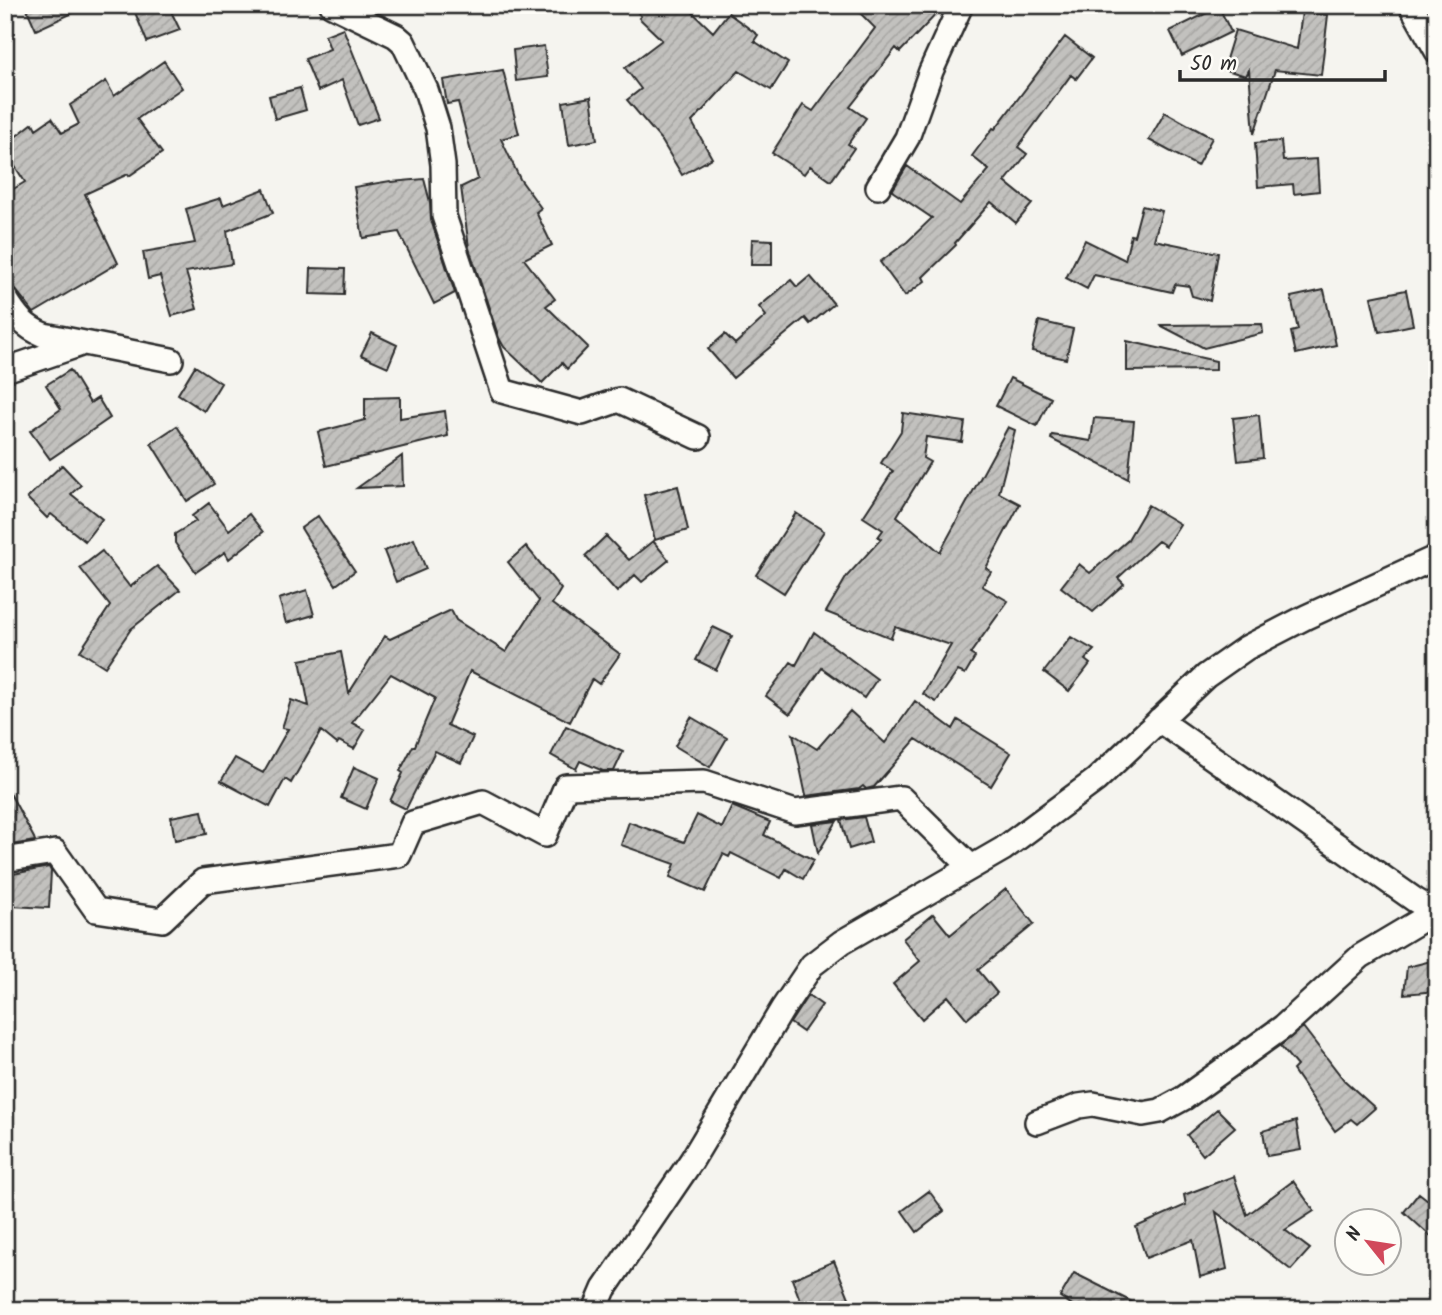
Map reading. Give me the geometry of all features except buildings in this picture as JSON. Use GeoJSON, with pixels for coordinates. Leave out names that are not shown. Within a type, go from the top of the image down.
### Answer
{"type":"FeatureCollection","features":[{"type":"Feature","properties":{"kind":"street"},"geometry":{"type":"LineString","coordinates":[[332,5],[403,42],[426,90],[438,128],[443,165],[444,216],[502,391],[582,413],[619,400],[698,438]]}},
{"type":"Feature","properties":{"kind":"street"},"geometry":{"type":"LineString","coordinates":[[878,187],[907,138],[961,5]]}},
{"type":"Feature","properties":{"kind":"street"},"geometry":{"type":"LineString","coordinates":[[1411,5],[1437,51]]}},
{"type":"Feature","properties":{"kind":"street"},"geometry":{"type":"LineString","coordinates":[[5,298],[19,321],[28,328],[56,339],[171,360]]}},
{"type":"Feature","properties":{"kind":"street"},"geometry":{"type":"LineString","coordinates":[[5,370],[81,344]]}},
{"type":"Feature","properties":{"kind":"street"},"geometry":{"type":"LineString","coordinates":[[595,1310],[604,1289],[692,1160],[811,965],[842,942],[1003,849],[1096,780],[1206,676],[1245,648],[1437,557]]}},
{"type":"Feature","properties":{"kind":"street"},"geometry":{"type":"LineString","coordinates":[[1037,1122],[1079,1106],[1093,1104],[1143,1114],[1160,1111],[1184,1098],[1283,1027],[1361,956],[1436,913],[1159,720]]}},
{"type":"Feature","properties":{"kind":"street"},"geometry":{"type":"LineString","coordinates":[[5,862],[55,852],[96,910],[162,920],[203,881],[399,855],[413,823],[483,802],[545,835],[566,786],[704,782],[795,812],[901,798],[971,867]]}}]}
